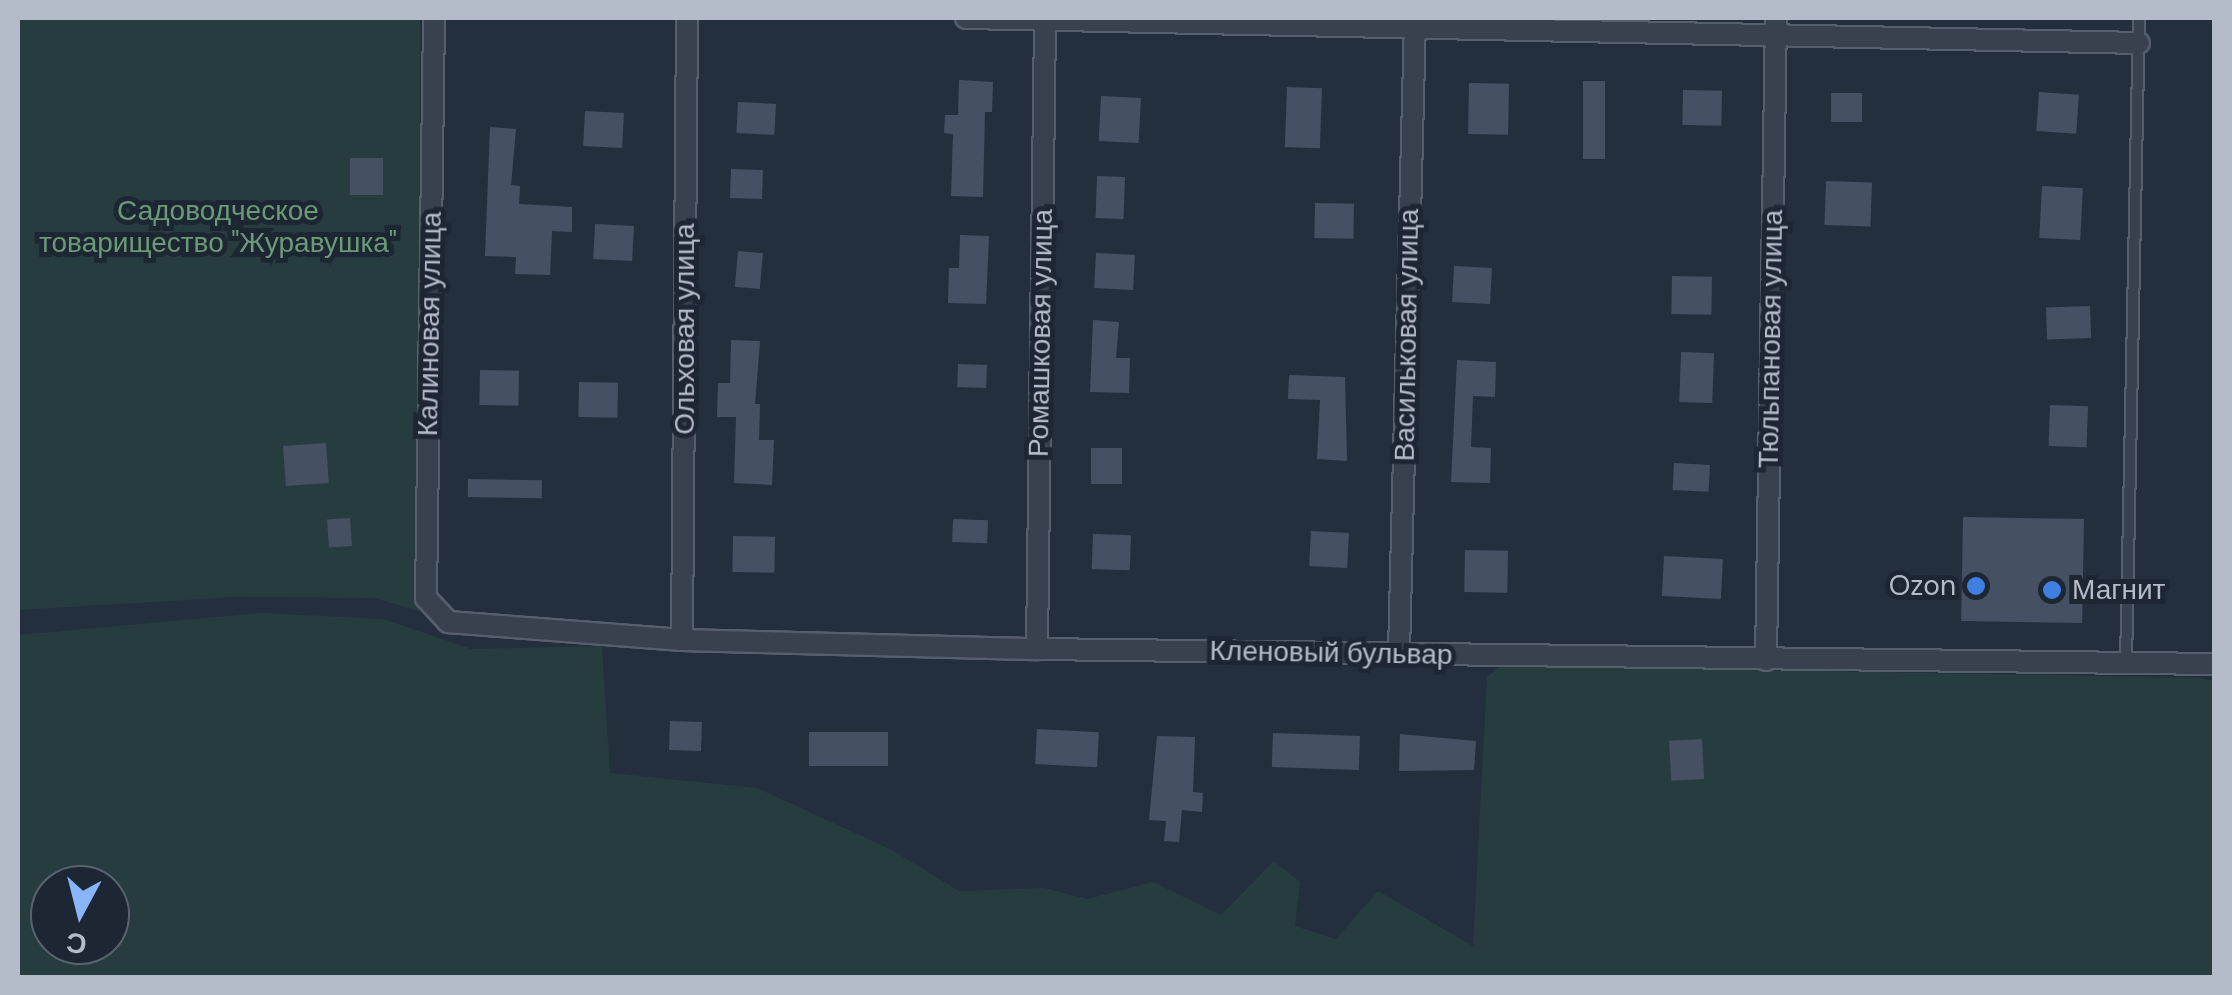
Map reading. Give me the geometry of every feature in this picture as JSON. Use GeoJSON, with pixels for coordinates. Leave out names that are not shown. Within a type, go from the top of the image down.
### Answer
{"type":"FeatureCollection","features":[{"type":"Feature","properties":{"kind":"street","name":"Калиновая улица"},"geometry":{"type":"LineString","coordinates":[[434,18],[426,598],[448,622]]}},
{"type":"Feature","properties":{"kind":"street","name":"Ольховая улица"},"geometry":{"type":"LineString","coordinates":[[682,640],[687,18]]}},
{"type":"Feature","properties":{"kind":"street"},"geometry":{"type":"LineString","coordinates":[[966,18],[1776,25],[2139,43]]}},
{"type":"Feature","properties":{"kind":"street","name":"Ромашковая улица"},"geometry":{"type":"LineString","coordinates":[[1037,649],[1044,19]]}},
{"type":"Feature","properties":{"kind":"street","name":"Васильковая улица"},"geometry":{"type":"LineString","coordinates":[[1398,652],[1414,24]]}},
{"type":"Feature","properties":{"kind":"street","name":"Тюльпановая улица"},"geometry":{"type":"LineString","coordinates":[[1766,660],[1776,25]]}},
{"type":"Feature","properties":{"kind":"street","name":"Кленовый бульвар"},"geometry":{"type":"LineString","coordinates":[[448,622],[682,640],[1037,649],[2214,664]]}},
{"type":"Feature","properties":{"kind":"lane"},"geometry":{"type":"LineString","coordinates":[[2126,663],[2139,18]]}},
{"type":"Feature","properties":{"kind":"green space","name":"Садоводческое товарищество \"Журавушка\""},"geometry":{"type":"Polygon","coordinates":[[[18,18],[420,18],[419,611],[374,598],[236,597],[18,610],[18,18]]]}},
{"type":"Feature","properties":{"kind":"green space"},"geometry":{"type":"Polygon","coordinates":[[[262,613],[384,619],[471,649],[602,646],[610,773],[757,788],[892,850],[959,891],[1044,888],[1087,899],[1153,882],[1221,915],[1274,861],[1300,882],[1295,926],[1336,939],[1378,891],[1473,946],[1487,677],[1502,665],[2214,681],[2214,977],[18,977],[18,635],[262,613]]]}},
{"type":"Feature","properties":{"kind":"building"},"geometry":{"type":"Polygon","coordinates":[[[959,80],[993,82],[992,112],[985,112],[983,197],[951,196],[953,134],[944,133],[945,115],[958,115],[959,80]]]}},
{"type":"Feature","properties":{"kind":"building"},"geometry":{"type":"Polygon","coordinates":[[[1583,81],[1605,81],[1605,159],[1583,159],[1583,81]]]}},
{"type":"Feature","properties":{"kind":"building"},"geometry":{"type":"Polygon","coordinates":[[[1469,83],[1509,84],[1508,135],[1468,134],[1469,83]]]}},
{"type":"Feature","properties":{"kind":"building"},"geometry":{"type":"Polygon","coordinates":[[[1287,87],[1322,88],[1320,148],[1285,147],[1287,87]]]}},
{"type":"Feature","properties":{"kind":"building"},"geometry":{"type":"Polygon","coordinates":[[[1683,90],[1722,91],[1721,126],[1682,125],[1683,90]]]}},
{"type":"Feature","properties":{"kind":"building"},"geometry":{"type":"Polygon","coordinates":[[[2039,92],[2079,95],[2076,134],[2036,131],[2039,92]]]}},
{"type":"Feature","properties":{"kind":"building"},"geometry":{"type":"Polygon","coordinates":[[[1831,93],[1862,93],[1862,122],[1831,122],[1831,93]]]}},
{"type":"Feature","properties":{"kind":"building"},"geometry":{"type":"Polygon","coordinates":[[[1101,96],[1141,98],[1139,143],[1099,141],[1101,96]]]}},
{"type":"Feature","properties":{"kind":"building"},"geometry":{"type":"Polygon","coordinates":[[[738,102],[776,104],[774,135],[736,133],[738,102]]]}},
{"type":"Feature","properties":{"kind":"building"},"geometry":{"type":"Polygon","coordinates":[[[585,111],[624,113],[622,148],[583,146],[585,111]]]}},
{"type":"Feature","properties":{"kind":"building"},"geometry":{"type":"Polygon","coordinates":[[[490,127],[516,129],[511,185],[520,186],[519,204],[572,207],[572,232],[552,231],[550,275],[515,274],[516,257],[485,256],[490,127]]]}},
{"type":"Feature","properties":{"kind":"building"},"geometry":{"type":"Polygon","coordinates":[[[350,158],[383,158],[383,195],[350,195],[350,158]]]}},
{"type":"Feature","properties":{"kind":"building"},"geometry":{"type":"Polygon","coordinates":[[[731,169],[763,170],[762,199],[730,198],[731,169]]]}},
{"type":"Feature","properties":{"kind":"building"},"geometry":{"type":"Polygon","coordinates":[[[1097,176],[1125,177],[1124,219],[1096,218],[1097,176]]]}},
{"type":"Feature","properties":{"kind":"building"},"geometry":{"type":"Polygon","coordinates":[[[1826,181],[1872,183],[1870,227],[1824,225],[1826,181]]]}},
{"type":"Feature","properties":{"kind":"building"},"geometry":{"type":"Polygon","coordinates":[[[2042,186],[2083,188],[2080,240],[2039,238],[2042,186]]]}},
{"type":"Feature","properties":{"kind":"building"},"geometry":{"type":"Polygon","coordinates":[[[1315,203],[1354,204],[1353,239],[1314,238],[1315,203]]]}},
{"type":"Feature","properties":{"kind":"building"},"geometry":{"type":"Polygon","coordinates":[[[595,224],[634,226],[632,261],[593,259],[595,224]]]}},
{"type":"Feature","properties":{"kind":"building"},"geometry":{"type":"Polygon","coordinates":[[[960,235],[989,236],[986,304],[948,303],[949,268],[959,268],[960,235]]]}},
{"type":"Feature","properties":{"kind":"building"},"geometry":{"type":"Polygon","coordinates":[[[738,251],[763,253],[760,289],[735,287],[738,251]]]}},
{"type":"Feature","properties":{"kind":"building"},"geometry":{"type":"Polygon","coordinates":[[[1096,253],[1135,255],[1133,290],[1094,288],[1096,253]]]}},
{"type":"Feature","properties":{"kind":"building"},"geometry":{"type":"Polygon","coordinates":[[[1454,266],[1492,268],[1490,304],[1452,302],[1454,266]]]}},
{"type":"Feature","properties":{"kind":"building"},"geometry":{"type":"Polygon","coordinates":[[[1672,276],[1712,277],[1711,315],[1671,314],[1672,276]]]}},
{"type":"Feature","properties":{"kind":"building"},"geometry":{"type":"Polygon","coordinates":[[[2090,306],[2091,338],[2047,340],[2046,308],[2090,306]]]}},
{"type":"Feature","properties":{"kind":"building"},"geometry":{"type":"Polygon","coordinates":[[[1093,320],[1119,322],[1116,358],[1130,358],[1129,393],[1090,392],[1093,320]]]}},
{"type":"Feature","properties":{"kind":"building"},"geometry":{"type":"Polygon","coordinates":[[[731,340],[760,341],[755,404],[760,404],[759,440],[774,440],[772,485],[734,483],[736,417],[717,417],[718,383],[730,383],[731,340]]]}},
{"type":"Feature","properties":{"kind":"building"},"geometry":{"type":"Polygon","coordinates":[[[1681,352],[1714,353],[1712,403],[1679,402],[1681,352]]]}},
{"type":"Feature","properties":{"kind":"building"},"geometry":{"type":"Polygon","coordinates":[[[1457,360],[1496,362],[1495,397],[1473,396],[1471,447],[1491,448],[1490,483],[1451,482],[1457,360]]]}},
{"type":"Feature","properties":{"kind":"building"},"geometry":{"type":"Polygon","coordinates":[[[958,364],[987,365],[986,388],[957,387],[958,364]]]}},
{"type":"Feature","properties":{"kind":"building"},"geometry":{"type":"Polygon","coordinates":[[[480,370],[519,371],[518,406],[479,405],[480,370]]]}},
{"type":"Feature","properties":{"kind":"building"},"geometry":{"type":"Polygon","coordinates":[[[1289,375],[1345,377],[1347,461],[1317,459],[1320,400],[1288,399],[1289,375]]]}},
{"type":"Feature","properties":{"kind":"building"},"geometry":{"type":"Polygon","coordinates":[[[579,382],[618,383],[617,418],[578,417],[579,382]]]}},
{"type":"Feature","properties":{"kind":"building"},"geometry":{"type":"Polygon","coordinates":[[[2050,405],[2088,406],[2087,447],[2049,446],[2050,405]]]}},
{"type":"Feature","properties":{"kind":"building"},"geometry":{"type":"Polygon","coordinates":[[[326,443],[329,483],[286,486],[283,446],[326,443]]]}},
{"type":"Feature","properties":{"kind":"building"},"geometry":{"type":"Polygon","coordinates":[[[1091,448],[1122,448],[1122,484],[1091,484],[1091,448]]]}},
{"type":"Feature","properties":{"kind":"building"},"geometry":{"type":"Polygon","coordinates":[[[1674,463],[1710,465],[1709,492],[1673,490],[1674,463]]]}},
{"type":"Feature","properties":{"kind":"building"},"geometry":{"type":"Polygon","coordinates":[[[468,479],[542,480],[542,498],[468,497],[468,479]]]}},
{"type":"Feature","properties":{"kind":"building"},"geometry":{"type":"Polygon","coordinates":[[[1963,517],[2084,519],[2082,623],[1961,621],[1963,517]]]}},
{"type":"Feature","properties":{"kind":"building"},"geometry":{"type":"Polygon","coordinates":[[[350,518],[352,546],[329,548],[327,520],[350,518]]]}},
{"type":"Feature","properties":{"kind":"building"},"geometry":{"type":"Polygon","coordinates":[[[953,519],[988,520],[987,543],[952,542],[953,519]]]}},
{"type":"Feature","properties":{"kind":"building"},"geometry":{"type":"Polygon","coordinates":[[[1311,531],[1349,533],[1347,568],[1309,566],[1311,531]]]}},
{"type":"Feature","properties":{"kind":"building"},"geometry":{"type":"Polygon","coordinates":[[[1093,534],[1131,535],[1130,570],[1092,569],[1093,534]]]}},
{"type":"Feature","properties":{"kind":"building"},"geometry":{"type":"Polygon","coordinates":[[[733,536],[775,537],[774,573],[732,572],[733,536]]]}},
{"type":"Feature","properties":{"kind":"building"},"geometry":{"type":"Polygon","coordinates":[[[1465,550],[1508,551],[1507,593],[1464,592],[1465,550]]]}},
{"type":"Feature","properties":{"kind":"building"},"geometry":{"type":"Polygon","coordinates":[[[1664,556],[1723,559],[1721,599],[1662,596],[1664,556]]]}},
{"type":"Feature","properties":{"kind":"building"},"geometry":{"type":"Polygon","coordinates":[[[670,721],[702,722],[701,751],[669,750],[670,721]]]}},
{"type":"Feature","properties":{"kind":"building"},"geometry":{"type":"Polygon","coordinates":[[[1037,729],[1099,732],[1097,767],[1035,764],[1037,729]]]}},
{"type":"Feature","properties":{"kind":"building"},"geometry":{"type":"Polygon","coordinates":[[[809,732],[888,732],[888,766],[809,766],[809,732]]]}},
{"type":"Feature","properties":{"kind":"building"},"geometry":{"type":"Polygon","coordinates":[[[1273,733],[1360,736],[1359,770],[1272,767],[1273,733]]]}},
{"type":"Feature","properties":{"kind":"building"},"geometry":{"type":"Polygon","coordinates":[[[1400,734],[1476,741],[1474,770],[1399,771],[1400,734]]]}},
{"type":"Feature","properties":{"kind":"building"},"geometry":{"type":"Polygon","coordinates":[[[1157,736],[1195,737],[1193,792],[1203,793],[1202,812],[1182,810],[1179,842],[1164,841],[1166,821],[1149,820],[1157,736]]]}},
{"type":"Feature","properties":{"kind":"building"},"geometry":{"type":"Polygon","coordinates":[[[1702,739],[1704,779],[1671,781],[1669,741],[1702,739]]]}},
{"type":"Feature","properties":{"kind":"place","name":"Ozon"},"geometry":{"type":"Point","coordinates":[1976,586]}},
{"type":"Feature","properties":{"kind":"place","name":"Магнит"},"geometry":{"type":"Point","coordinates":[2052,590]}}]}
